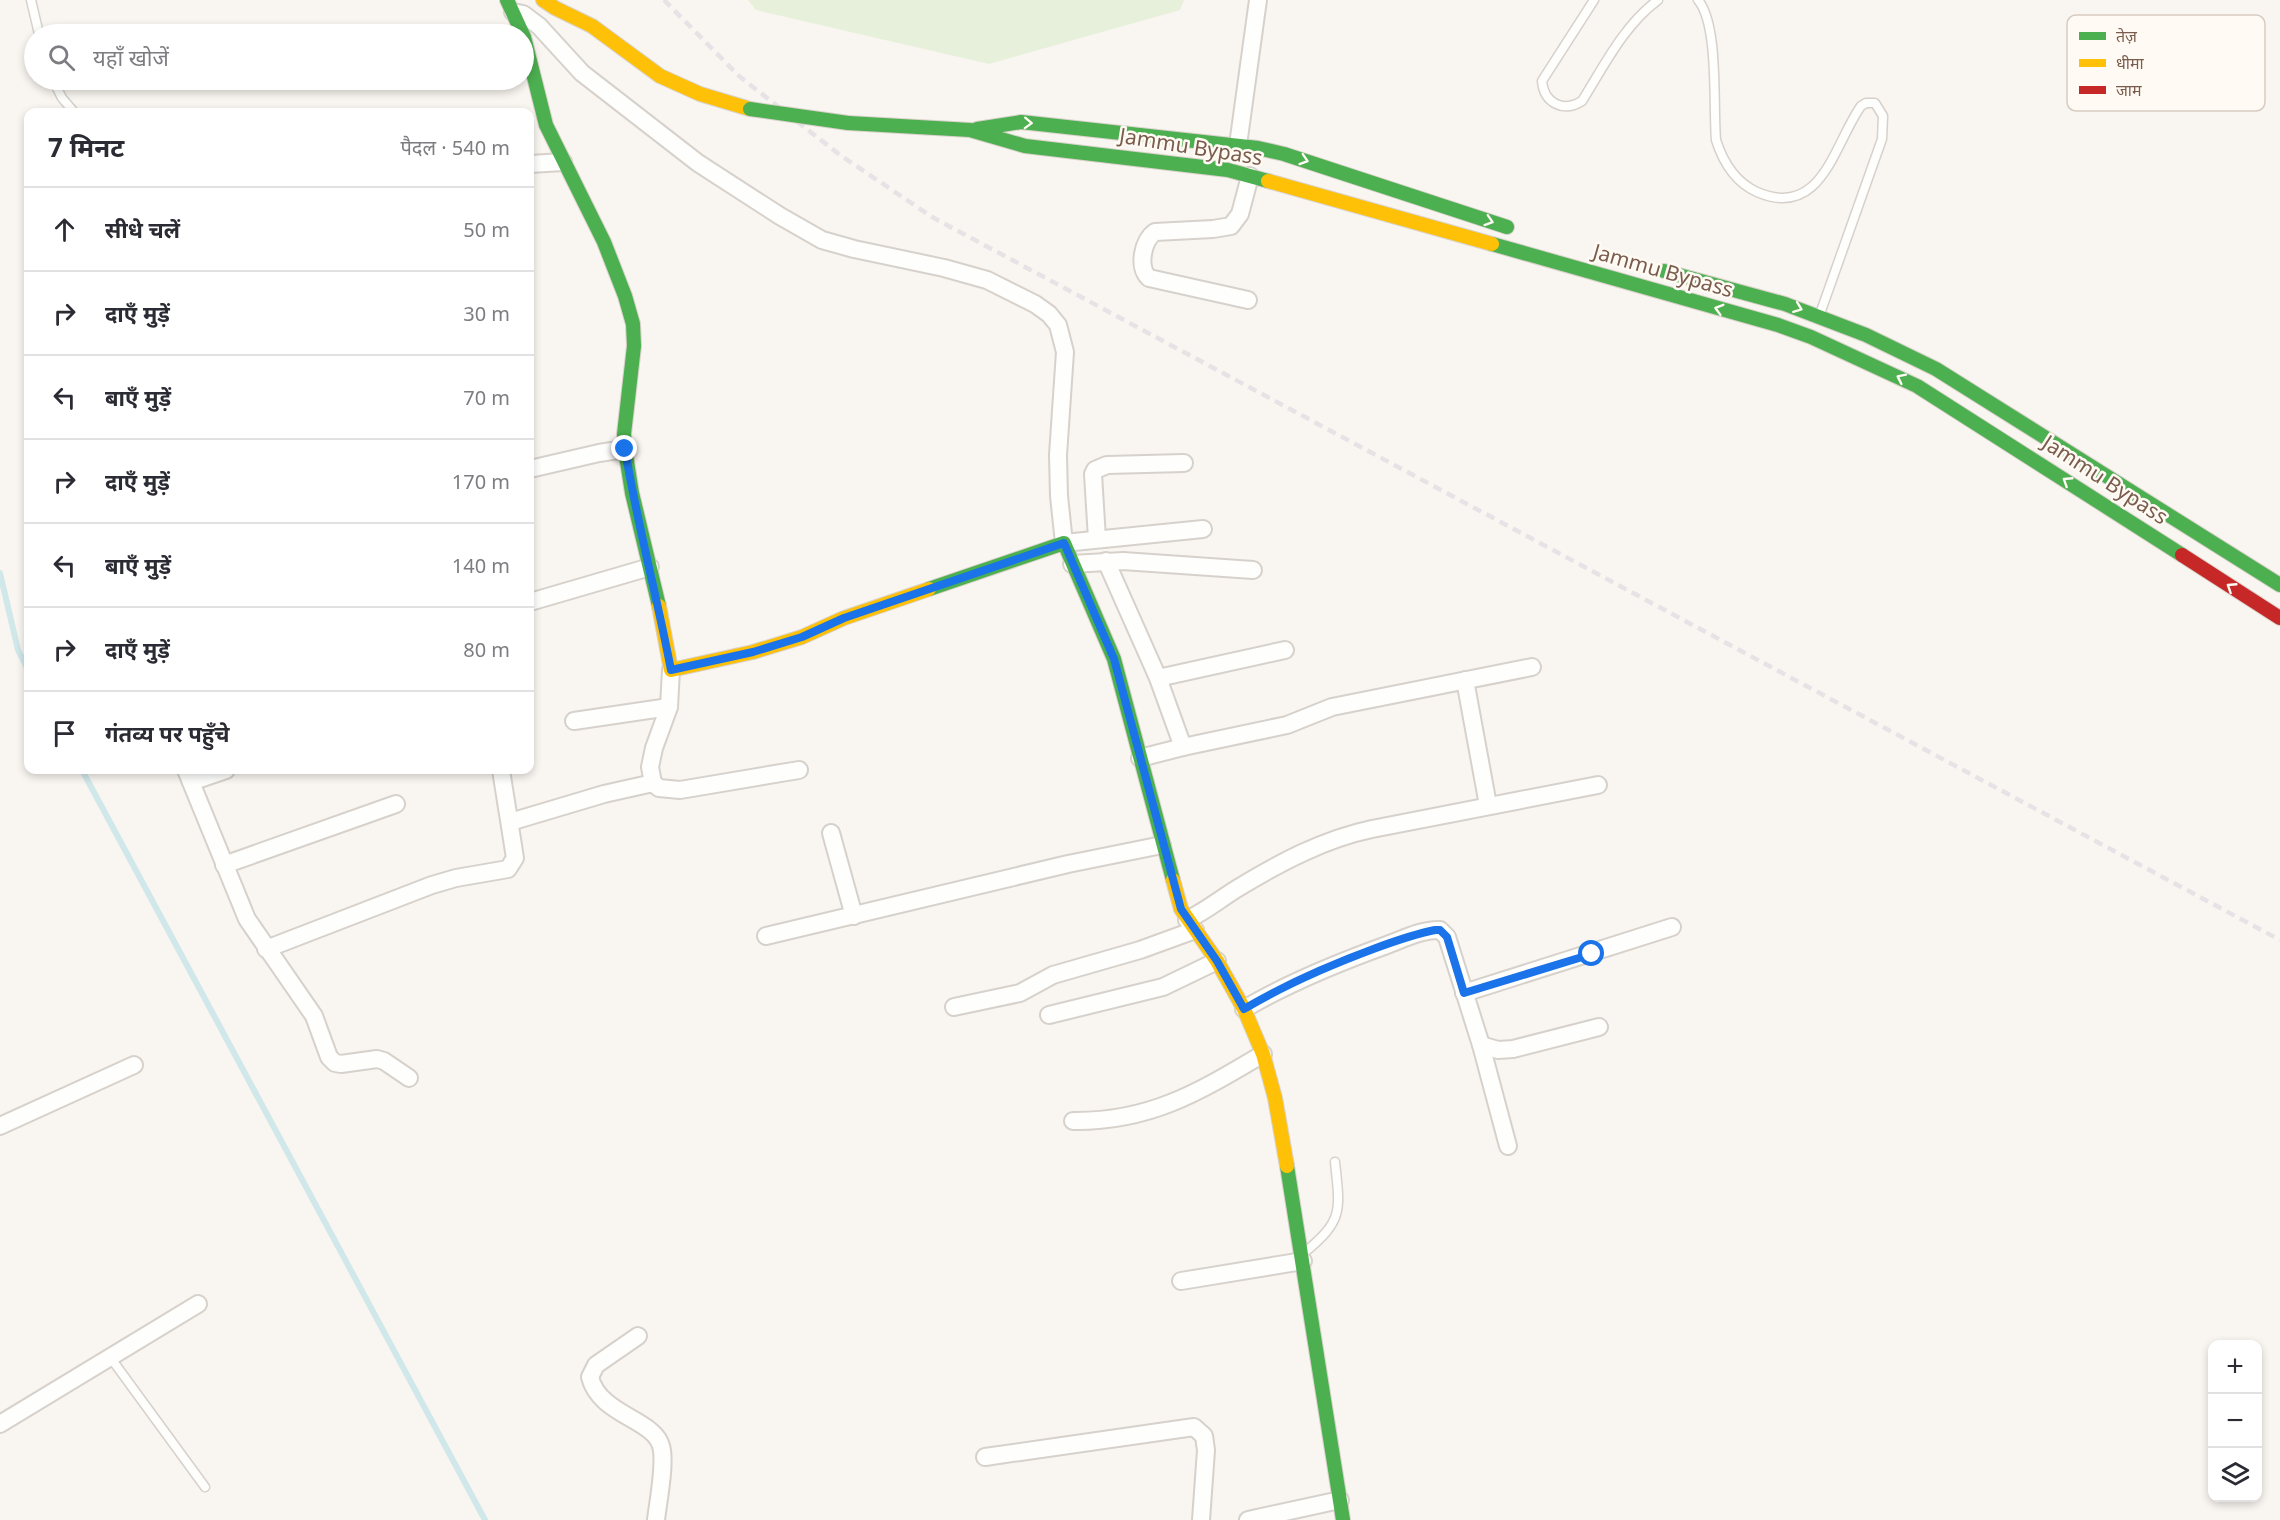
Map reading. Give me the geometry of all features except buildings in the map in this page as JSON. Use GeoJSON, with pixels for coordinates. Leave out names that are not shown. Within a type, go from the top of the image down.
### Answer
{"type":"FeatureCollection","features":[{"type":"Feature","properties":{"kind":"main road","name":"Jammu Bypass"},"geometry":{"type":"LineString","coordinates":[[543,0],[555,10],[590,24],[640,63],[670,82],[706,97],[750,109],[848,123],[970,130],[1022,122],[1238,145],[1284,154],[1523,232]]}},
{"type":"Feature","properties":{"kind":"main road","name":"Jammu Bypass"},"geometry":{"type":"LineString","coordinates":[[573,0],[590,24]]}},
{"type":"Feature","properties":{"kind":"main road"},"geometry":{"type":"LineString","coordinates":[[510,6],[518,24]]}},
{"type":"Feature","properties":{"kind":"main road"},"geometry":{"type":"LineString","coordinates":[[534,76],[546,125],[604,242],[633,324],[634,346],[624,435],[625,449],[632,493],[671,670],[753,652],[802,637],[844,618],[1082,541],[1078,563],[1148,756],[1162,845],[1176,896],[1196,919],[1217,961],[1249,1006],[1275,1098],[1303,1257],[1343,1520]]}},
{"type":"Feature","properties":{"kind":"main road","name":"Jammu Bypass"},"geometry":{"type":"LineString","coordinates":[[970,130],[1025,146],[1228,170],[1778,325],[1811,337],[1871,363],[1926,391],[2280,618]]}},
{"type":"Feature","properties":{"kind":"main road","name":"Jammu Bypass"},"geometry":{"type":"LineString","coordinates":[[1649,267],[1785,304],[1819,316],[1866,335],[1936,369],[2280,585]]}},
{"type":"Feature","properties":{"kind":"street"},"geometry":{"type":"LineString","coordinates":[[1238,145],[1258,0]]}},
{"type":"Feature","properties":{"kind":"street"},"geometry":{"type":"LineString","coordinates":[[510,6],[539,26],[582,73],[698,163],[822,240],[987,280],[1035,304],[1049,314],[1058,325],[1065,352],[1058,455],[1059,496],[1082,541]]}},
{"type":"Feature","properties":{"kind":"street"},"geometry":{"type":"LineString","coordinates":[[534,164],[563,162]]}},
{"type":"Feature","properties":{"kind":"street"},"geometry":{"type":"LineString","coordinates":[[1248,300],[1149,278],[1144,272],[1142,261],[1148,237],[1155,232],[1231,226],[1240,213],[1250,176]]}},
{"type":"Feature","properties":{"kind":"street"},"geometry":{"type":"LineString","coordinates":[[534,468],[625,449]]}},
{"type":"Feature","properties":{"kind":"street"},"geometry":{"type":"LineString","coordinates":[[1082,541],[1095,470],[1107,465],[1184,463]]}},
{"type":"Feature","properties":{"kind":"street"},"geometry":{"type":"LineString","coordinates":[[1082,541],[1203,529]]}},
{"type":"Feature","properties":{"kind":"street"},"geometry":{"type":"LineString","coordinates":[[1104,561],[1158,678],[1179,748]]}},
{"type":"Feature","properties":{"kind":"street"},"geometry":{"type":"LineString","coordinates":[[1078,563],[1104,561],[1253,570]]}},
{"type":"Feature","properties":{"kind":"street"},"geometry":{"type":"LineString","coordinates":[[534,601],[650,567]]}},
{"type":"Feature","properties":{"kind":"street"},"geometry":{"type":"LineString","coordinates":[[1158,678],[1285,650]]}},
{"type":"Feature","properties":{"kind":"street"},"geometry":{"type":"LineString","coordinates":[[1148,756],[1287,725],[1332,706],[1532,666]]}},
{"type":"Feature","properties":{"kind":"street"},"geometry":{"type":"LineString","coordinates":[[671,670],[669,707],[654,747],[650,767],[653,783],[659,788],[680,790],[799,770]]}},
{"type":"Feature","properties":{"kind":"street"},"geometry":{"type":"LineString","coordinates":[[1465,680],[1488,806]]}},
{"type":"Feature","properties":{"kind":"street"},"geometry":{"type":"LineString","coordinates":[[574,721],[669,707]]}},
{"type":"Feature","properties":{"kind":"street"},"geometry":{"type":"LineString","coordinates":[[266,949],[432,885],[474,874],[508,869],[515,858],[502,774]]}},
{"type":"Feature","properties":{"kind":"street"},"geometry":{"type":"LineString","coordinates":[[188,776],[247,919],[314,1016],[329,1057],[335,1063],[348,1064],[384,1060],[409,1077]]}},
{"type":"Feature","properties":{"kind":"street"},"geometry":{"type":"LineString","coordinates":[[510,822],[604,794],[653,783]]}},
{"type":"Feature","properties":{"kind":"street"},"geometry":{"type":"LineString","coordinates":[[954,1007],[1020,993],[1053,975],[1140,950],[1196,919],[1237,889],[1338,837],[1598,785]]}},
{"type":"Feature","properties":{"kind":"street"},"geometry":{"type":"LineString","coordinates":[[224,865],[396,804]]}},
{"type":"Feature","properties":{"kind":"street"},"geometry":{"type":"LineString","coordinates":[[831,833],[854,916]]}},
{"type":"Feature","properties":{"kind":"street"},"geometry":{"type":"LineString","coordinates":[[766,936],[1068,864],[1162,845]]}},
{"type":"Feature","properties":{"kind":"street"},"geometry":{"type":"LineString","coordinates":[[1464,993],[1672,927]]}},
{"type":"Feature","properties":{"kind":"street"},"geometry":{"type":"LineString","coordinates":[[1249,1006],[1336,963],[1402,939],[1440,930],[1447,937],[1481,1045],[1508,1146]]}},
{"type":"Feature","properties":{"kind":"street"},"geometry":{"type":"LineString","coordinates":[[1049,1015],[1163,987],[1217,961]]}},
{"type":"Feature","properties":{"kind":"street"},"geometry":{"type":"LineString","coordinates":[[1481,1045],[1498,1050],[1513,1049],[1599,1027]]}},
{"type":"Feature","properties":{"kind":"street"},"geometry":{"type":"LineString","coordinates":[[1073,1121],[1118,1120],[1142,1114],[1193,1094],[1263,1054]]}},
{"type":"Feature","properties":{"kind":"street"},"geometry":{"type":"LineString","coordinates":[[0,1126],[134,1065]]}},
{"type":"Feature","properties":{"kind":"street"},"geometry":{"type":"LineString","coordinates":[[1181,1281],[1303,1257]]}},
{"type":"Feature","properties":{"kind":"street"},"geometry":{"type":"LineString","coordinates":[[0,1424],[198,1304]]}},
{"type":"Feature","properties":{"kind":"street"},"geometry":{"type":"LineString","coordinates":[[638,1336],[596,1365],[590,1377],[593,1389],[603,1400],[649,1431],[661,1443],[663,1460],[656,1520]]}},
{"type":"Feature","properties":{"kind":"street"},"geometry":{"type":"LineString","coordinates":[[985,1457],[1194,1427],[1204,1436],[1206,1450],[1201,1520]]}},
{"type":"Feature","properties":{"kind":"street"},"geometry":{"type":"LineString","coordinates":[[1248,1520],[1340,1500]]}},
{"type":"Feature","properties":{"kind":"lane"},"geometry":{"type":"LineString","coordinates":[[31,0],[37,24]]}},
{"type":"Feature","properties":{"kind":"lane"},"geometry":{"type":"LineString","coordinates":[[1594,0],[1542,81],[1543,90],[1551,101],[1562,106],[1573,107],[1582,101],[1627,31],[1646,9],[1658,0]]}},
{"type":"Feature","properties":{"kind":"lane"},"geometry":{"type":"LineString","coordinates":[[1698,0],[1707,17],[1711,35],[1716,140],[1721,155],[1733,175],[1746,187],[1767,196],[1786,198],[1801,195],[1815,185],[1826,172],[1861,106],[1870,102],[1875,103],[1883,116],[1882,139],[1877,156],[1811,337]]}},
{"type":"Feature","properties":{"kind":"lane"},"geometry":{"type":"LineString","coordinates":[[58,90],[70,108]]}},
{"type":"Feature","properties":{"kind":"lane"},"geometry":{"type":"LineString","coordinates":[[1303,1257],[1322,1238],[1336,1218],[1338,1192],[1335,1162]]}},
{"type":"Feature","properties":{"kind":"lane"},"geometry":{"type":"LineString","coordinates":[[110,1357],[205,1487]]}},
{"type":"Feature","properties":{"kind":"green space"},"geometry":{"type":"Polygon","coordinates":[[[748,0],[1184,0],[1180,10],[989,64],[756,10],[748,0]]]}},
{"type":"Feature","properties":{"kind":"waterway"},"geometry":{"type":"LineString","coordinates":[[0,573],[18,650],[24,662]]}},
{"type":"Feature","properties":{"kind":"waterway"},"geometry":{"type":"LineString","coordinates":[[84,774],[485,1520]]}},
{"type":"Feature","properties":{"kind":"railway"},"geometry":{"type":"LineString","coordinates":[[664,0],[739,76],[840,155],[932,217],[2280,940]]}},
{"type":"Feature","properties":{"kind":"traffic: fast"},"geometry":{"type":"LineString","coordinates":[[507,0],[518,24]]}},
{"type":"Feature","properties":{"kind":"traffic: fast"},"geometry":{"type":"LineString","coordinates":[[534,77],[546,125],[604,242],[633,324],[634,346],[624,434],[625,449],[632,493],[659,606]]}},
{"type":"Feature","properties":{"kind":"traffic: fast"},"geometry":{"type":"LineString","coordinates":[[750,109],[848,123]]}},
{"type":"Feature","properties":{"kind":"traffic: fast"},"geometry":{"type":"LineString","coordinates":[[977,129],[1021,122],[1258,148],[1284,154],[1507,227]]}},
{"type":"Feature","properties":{"kind":"traffic: fast"},"geometry":{"type":"LineString","coordinates":[[848,123],[970,130],[1025,146],[1228,170],[1268,181]]}},
{"type":"Feature","properties":{"kind":"traffic: fast"},"geometry":{"type":"LineString","coordinates":[[1492,244],[1778,325],[1811,337],[1917,386],[2182,555]]}},
{"type":"Feature","properties":{"kind":"traffic: fast"},"geometry":{"type":"LineString","coordinates":[[1664,271],[1785,304],[1866,335],[1936,369],[2280,585]]}},
{"type":"Feature","properties":{"kind":"traffic: fast"},"geometry":{"type":"LineString","coordinates":[[929,589],[1064,543],[1114,659],[1173,880]]}},
{"type":"Feature","properties":{"kind":"traffic: fast"},"geometry":{"type":"LineString","coordinates":[[1287,1166],[1343,1520]]}},
{"type":"Feature","properties":{"kind":"traffic: slow"},"geometry":{"type":"LineString","coordinates":[[543,0],[592,26],[660,76],[700,94],[750,109]]}},
{"type":"Feature","properties":{"kind":"traffic: slow"},"geometry":{"type":"LineString","coordinates":[[1268,181],[1492,244]]}},
{"type":"Feature","properties":{"kind":"traffic: slow"},"geometry":{"type":"LineString","coordinates":[[659,606],[671,670],[753,652],[802,637],[844,618],[929,589]]}},
{"type":"Feature","properties":{"kind":"traffic: slow"},"geometry":{"type":"LineString","coordinates":[[1173,880],[1181,909],[1217,961],[1244,1009],[1263,1054],[1275,1098],[1287,1166]]}},
{"type":"Feature","properties":{"kind":"traffic: jam"},"geometry":{"type":"LineString","coordinates":[[2182,555],[2280,618]]}},
{"type":"Feature","properties":{"kind":"route"},"geometry":{"type":"LineString","coordinates":[[625,449],[632,493],[671,670],[753,652],[802,637],[844,618],[1064,543],[1114,659],[1181,909],[1217,961],[1244,1009],[1336,963],[1402,939],[1435,930],[1440,930],[1447,937],[1464,993],[1592,954]]}}]}
